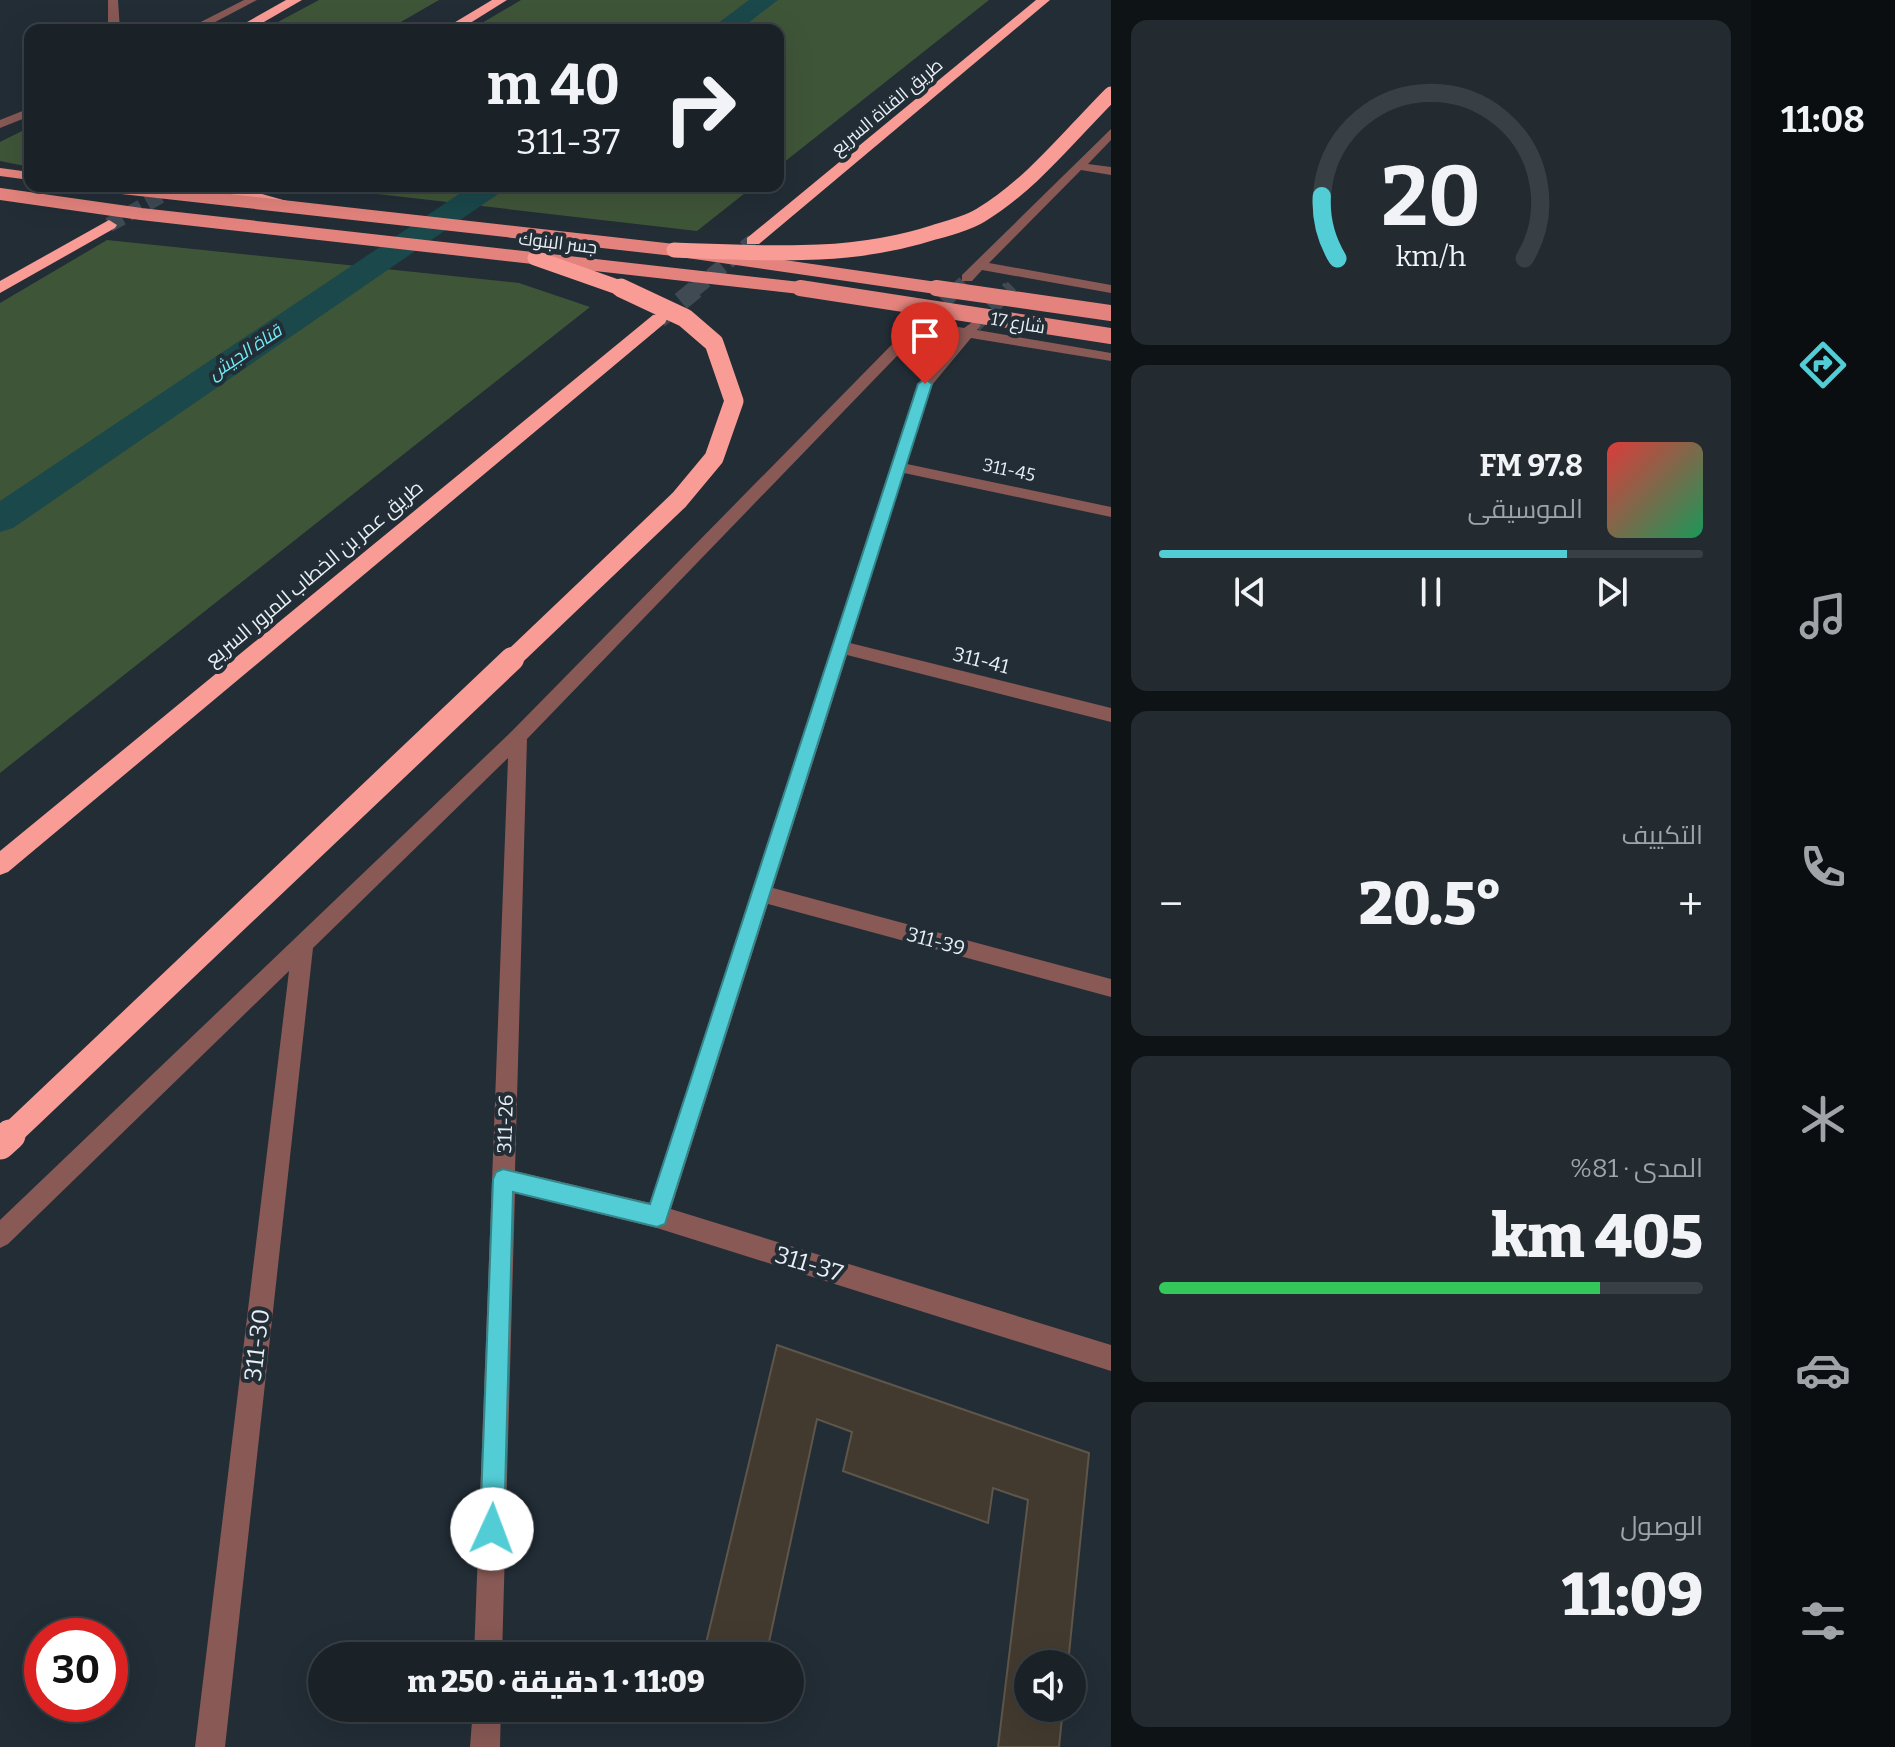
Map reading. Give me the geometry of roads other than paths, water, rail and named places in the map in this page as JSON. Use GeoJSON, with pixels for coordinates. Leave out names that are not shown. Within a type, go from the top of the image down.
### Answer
{"type":"FeatureCollection","features":[{"type":"Feature","properties":{"kind":"highway"},"geometry":{"type":"LineString","coordinates":[[251,24],[296,0]]}},
{"type":"Feature","properties":{"kind":"highway"},"geometry":{"type":"LineString","coordinates":[[459,24],[501,0]]}},
{"type":"Feature","properties":{"kind":"highway","name":"طريق القناة السريع"},"geometry":{"type":"LineString","coordinates":[[753,241],[1044,0]]}},
{"type":"Feature","properties":{"kind":"highway"},"geometry":{"type":"LineString","coordinates":[[674,250],[805,255],[872,250],[929,235],[980,215],[1026,177],[1111,94]]}},
{"type":"Feature","properties":{"kind":"highway"},"geometry":{"type":"LineString","coordinates":[[237,192],[291,207]]}},
{"type":"Feature","properties":{"kind":"highway"},"geometry":{"type":"LineString","coordinates":[[0,196],[19,198]]}},
{"type":"Feature","properties":{"kind":"highway"},"geometry":{"type":"LineString","coordinates":[[0,288],[109,225]]}},
{"type":"Feature","properties":{"kind":"highway"},"geometry":{"type":"LineString","coordinates":[[0,1144],[658,520],[714,458],[734,401],[714,343],[685,318],[622,288],[535,258]]}},
{"type":"Feature","properties":{"kind":"highway","name":"طريق عمر بن الخطاب للمرور السريع"},"geometry":{"type":"LineString","coordinates":[[0,865],[659,319]]}},
{"type":"Feature","properties":{"kind":"highway"},"geometry":{"type":"LineString","coordinates":[[0,885],[205,695]]}},
{"type":"Feature","properties":{"kind":"main road"},"geometry":{"type":"LineString","coordinates":[[0,172],[24,175]]}},
{"type":"Feature","properties":{"kind":"main road","name":"جسر البنوك"},"geometry":{"type":"LineString","coordinates":[[157,192],[674,250],[1111,313]]}},
{"type":"Feature","properties":{"kind":"main road","name":"جسر البنوك"},"geometry":{"type":"LineString","coordinates":[[19,198],[820,290],[1111,336]]}},
{"type":"Feature","properties":{"kind":"street"},"geometry":{"type":"LineString","coordinates":[[113,0],[114,24]]}},
{"type":"Feature","properties":{"kind":"street"},"geometry":{"type":"LineString","coordinates":[[203,24],[252,0]]}},
{"type":"Feature","properties":{"kind":"street"},"geometry":{"type":"LineString","coordinates":[[0,124],[24,114]]}},
{"type":"Feature","properties":{"kind":"street"},"geometry":{"type":"LineString","coordinates":[[967,278],[1111,133]]}},
{"type":"Feature","properties":{"kind":"street"},"geometry":{"type":"LineString","coordinates":[[1079,166],[1111,171]]}},
{"type":"Feature","properties":{"kind":"street"},"geometry":{"type":"LineString","coordinates":[[981,266],[1111,289]]}},
{"type":"Feature","properties":{"kind":"street"},"geometry":{"type":"LineString","coordinates":[[1012,286],[1024,273]]}},
{"type":"Feature","properties":{"kind":"street","name":"شارع 17"},"geometry":{"type":"LineString","coordinates":[[518,737],[922,322],[1111,357]]}},
{"type":"Feature","properties":{"kind":"street"},"geometry":{"type":"LineString","coordinates":[[657,1216],[925,384],[971,329]]}},
{"type":"Feature","properties":{"kind":"street","name":"311-45"},"geometry":{"type":"LineString","coordinates":[[898,467],[1111,512]]}},
{"type":"Feature","properties":{"kind":"street","name":"311-41"},"geometry":{"type":"LineString","coordinates":[[840,647],[1111,715]]}},
{"type":"Feature","properties":{"kind":"street"},"geometry":{"type":"LineString","coordinates":[[0,1236],[518,737]]}},
{"type":"Feature","properties":{"kind":"street","name":"311-26"},"geometry":{"type":"LineString","coordinates":[[488,1642],[518,737]]}},
{"type":"Feature","properties":{"kind":"street","name":"311-39"},"geometry":{"type":"LineString","coordinates":[[762,894],[1111,988]]}},
{"type":"Feature","properties":{"kind":"street","name":"311-30"},"geometry":{"type":"LineString","coordinates":[[210,1747],[303,944]]}},
{"type":"Feature","properties":{"kind":"street","name":"311-37"},"geometry":{"type":"LineString","coordinates":[[503,1179],[657,1216],[1111,1358]]}},
{"type":"Feature","properties":{"kind":"street"},"geometry":{"type":"LineString","coordinates":[[485,1747],[486,1722]]}},
{"type":"Feature","properties":{"kind":"waterway","name":"قناة الجيش"},"geometry":{"type":"LineString","coordinates":[[731,24],[766,0]]}},
{"type":"Feature","properties":{"kind":"waterway","name":"قناة الجيش"},"geometry":{"type":"LineString","coordinates":[[0,519],[482,192]]}},
{"type":"Feature","properties":{"kind":"tunnel"},"geometry":{"type":"LineString","coordinates":[[109,225],[167,192]]}},
{"type":"Feature","properties":{"kind":"tunnel"},"geometry":{"type":"LineString","coordinates":[[694,290],[753,241]]}},
{"type":"Feature","properties":{"kind":"tunnel"},"geometry":{"type":"LineString","coordinates":[[957,288],[967,278]]}},
{"type":"Feature","properties":{"kind":"tunnel"},"geometry":{"type":"LineString","coordinates":[[659,319],[697,288]]}},
{"type":"Feature","properties":{"kind":"tunnel"},"geometry":{"type":"LineString","coordinates":[[926,318],[957,288]]}},
{"type":"Feature","properties":{"kind":"tunnel"},"geometry":{"type":"LineString","coordinates":[[974,325],[1010,288]]}}]}
